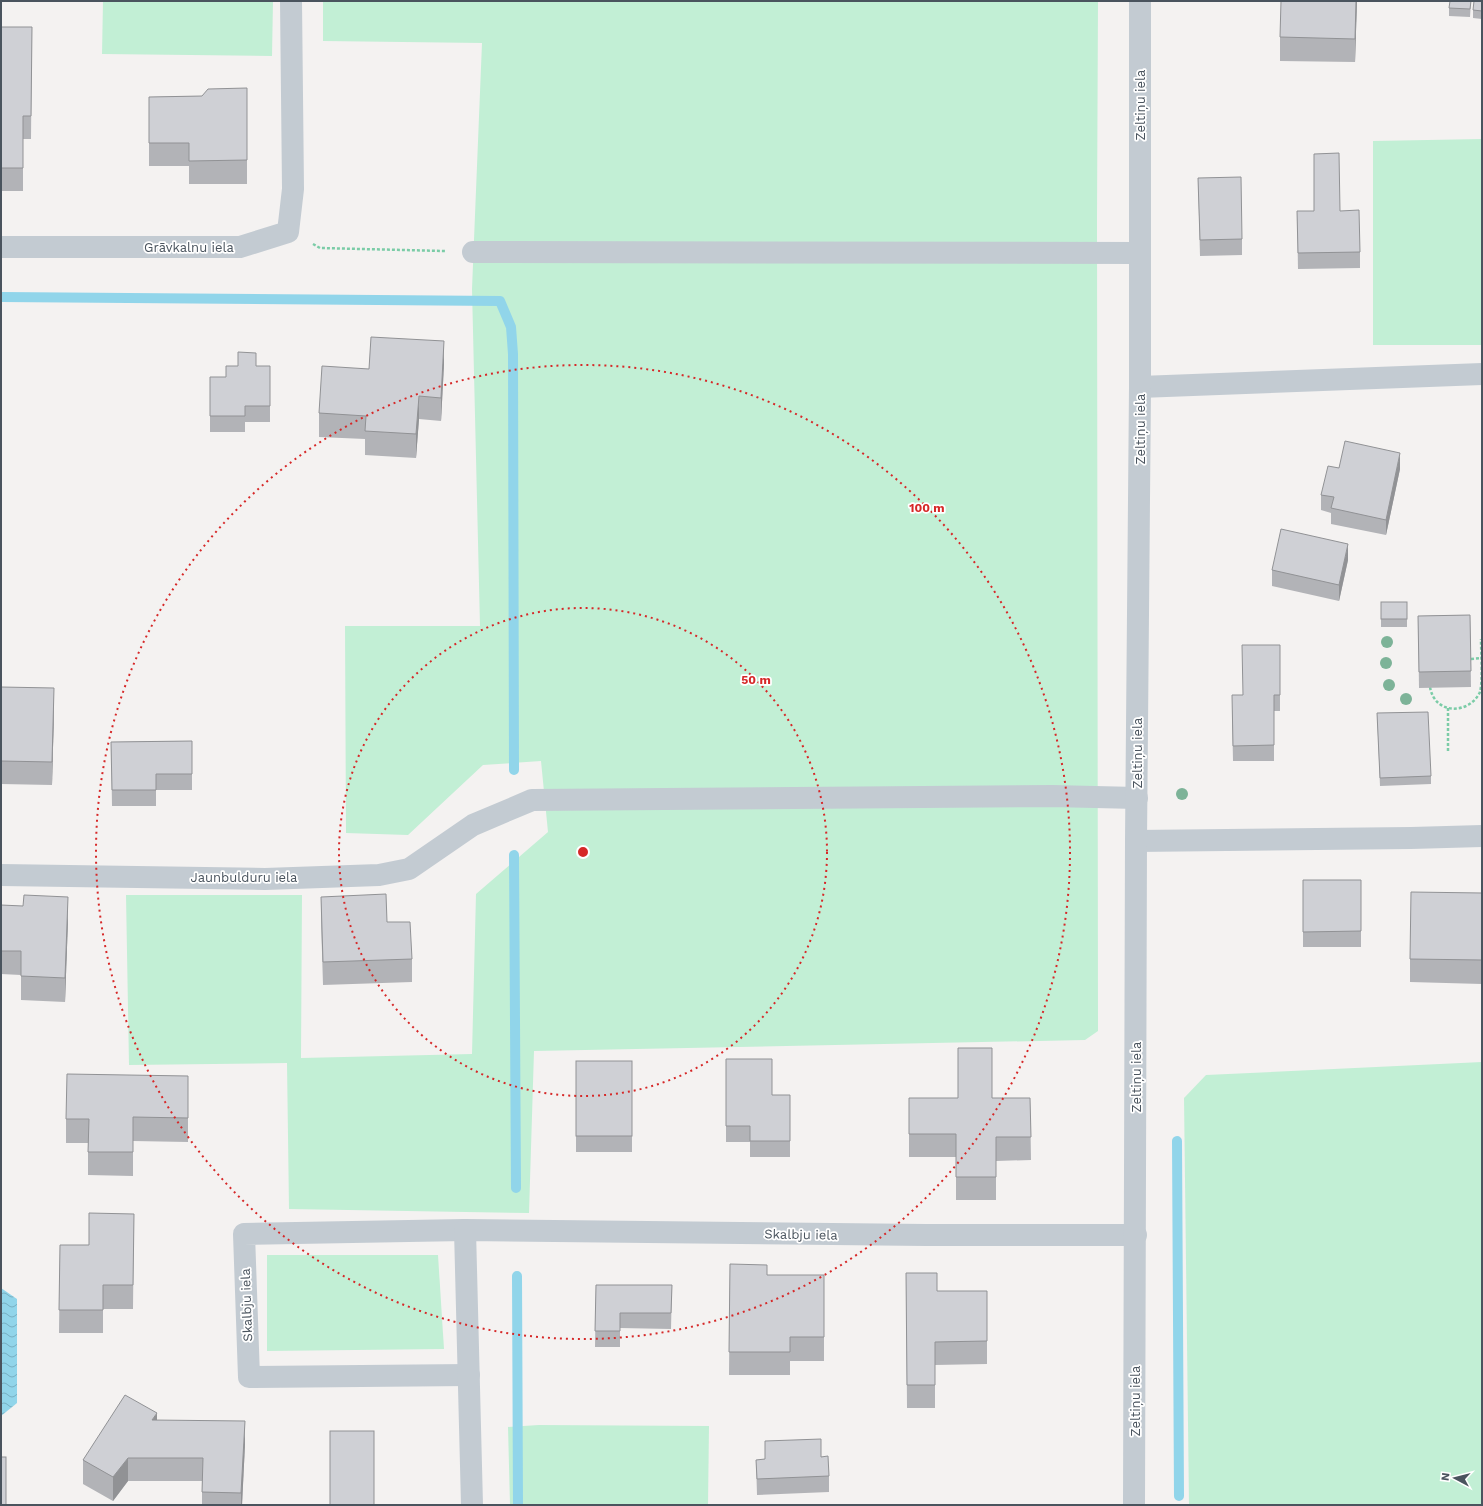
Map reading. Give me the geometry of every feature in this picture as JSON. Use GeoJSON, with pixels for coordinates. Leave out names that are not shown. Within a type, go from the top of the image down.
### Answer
{"type":"FeatureCollection","features":[{"type":"Feature","properties":{"kind":"street"},"geometry":{"type":"LineString","coordinates":[[288,232],[293,189],[291,1]]}},
{"type":"Feature","properties":{"kind":"street","name":"Zeltiņu iela"},"geometry":{"type":"LineString","coordinates":[[1134,1505],[1136,841],[1140,387],[1140,1]]}},
{"type":"Feature","properties":{"kind":"street","name":"Grāvkalnu iela"},"geometry":{"type":"LineString","coordinates":[[1,247],[240,247],[288,232]]}},
{"type":"Feature","properties":{"kind":"street"},"geometry":{"type":"LineString","coordinates":[[473,252],[1140,253]]}},
{"type":"Feature","properties":{"kind":"street"},"geometry":{"type":"LineString","coordinates":[[1140,387],[1482,374]]}},
{"type":"Feature","properties":{"kind":"street","name":"Jaunbulduru iela"},"geometry":{"type":"LineString","coordinates":[[1,875],[265,879],[379,875],[409,869],[473,826],[532,800],[1052,796],[1137,798]]}},
{"type":"Feature","properties":{"kind":"street"},"geometry":{"type":"LineString","coordinates":[[1136,841],[1482,836]]}},
{"type":"Feature","properties":{"kind":"street"},"geometry":{"type":"LineString","coordinates":[[465,1230],[472,1505]]}},
{"type":"Feature","properties":{"kind":"street","name":"Skalbju iela"},"geometry":{"type":"LineString","coordinates":[[469,1375],[249,1377],[244,1234],[465,1230],[926,1235],[1136,1235]]}},
{"type":"Feature","properties":{"kind":"path"},"geometry":{"type":"LineString","coordinates":[[288,232],[320,248],[473,252]]}},
{"type":"Feature","properties":{"kind":"path"},"geometry":{"type":"LineString","coordinates":[[1430,687],[1432,695],[1437,703],[1448,708],[1456,709],[1466,706],[1476,699],[1480,691],[1482,658],[1481,639]]}},
{"type":"Feature","properties":{"kind":"path"},"geometry":{"type":"LineString","coordinates":[[1471,659],[1482,658]]}},
{"type":"Feature","properties":{"kind":"path"},"geometry":{"type":"LineString","coordinates":[[1448,708],[1448,751]]}},
{"type":"Feature","properties":{"kind":"green space"},"geometry":{"type":"Polygon","coordinates":[[[103,1],[273,1],[272,56],[102,54],[103,1]]]}},
{"type":"Feature","properties":{"kind":"green space"},"geometry":{"type":"Polygon","coordinates":[[[323,1],[1098,1],[1098,1031],[1085,1040],[534,1051],[529,1213],[289,1209],[287,1063],[129,1065],[126,895],[302,895],[301,1058],[472,1054],[476,894],[548,832],[541,761],[483,765],[408,835],[346,833],[345,626],[480,626],[472,289],[482,43],[323,41],[323,1]]]}},
{"type":"Feature","properties":{"kind":"green space"},"geometry":{"type":"Polygon","coordinates":[[[1482,139],[1482,345],[1373,345],[1373,141],[1482,139]]]}},
{"type":"Feature","properties":{"kind":"green space"},"geometry":{"type":"Polygon","coordinates":[[[1482,1062],[1482,1505],[1189,1505],[1184,1098],[1206,1075],[1482,1062]]]}},
{"type":"Feature","properties":{"kind":"green space"},"geometry":{"type":"Polygon","coordinates":[[[267,1255],[438,1255],[444,1349],[267,1351],[267,1255]]]}},
{"type":"Feature","properties":{"kind":"green space"},"geometry":{"type":"Polygon","coordinates":[[[539,1425],[709,1426],[708,1505],[510,1505],[508,1427],[539,1425]]]}},
{"type":"Feature","properties":{"kind":"water"},"geometry":{"type":"Polygon","coordinates":[[[1,1288],[17,1299],[17,1403],[1,1416],[1,1288]]]}},
{"type":"Feature","properties":{"kind":"building"},"geometry":{"type":"Polygon","coordinates":[[[1281,1],[1356,1],[1355,39],[1280,37],[1281,1]]]}},
{"type":"Feature","properties":{"kind":"building"},"geometry":{"type":"Polygon","coordinates":[[[1450,1],[1471,1],[1470,9],[1449,8],[1450,1]]]}},
{"type":"Feature","properties":{"kind":"building"},"geometry":{"type":"Polygon","coordinates":[[[1474,1],[1482,1],[1482,11],[1473,10],[1474,1]]]}},
{"type":"Feature","properties":{"kind":"building"},"geometry":{"type":"Polygon","coordinates":[[[1,27],[32,27],[31,116],[23,116],[23,168],[1,168],[1,27]]]}},
{"type":"Feature","properties":{"kind":"building"},"geometry":{"type":"Polygon","coordinates":[[[247,88],[247,160],[189,161],[189,143],[149,143],[149,97],[202,96],[208,89],[247,88]]]}},
{"type":"Feature","properties":{"kind":"building"},"geometry":{"type":"Polygon","coordinates":[[[1339,153],[1340,211],[1359,210],[1360,252],[1298,253],[1297,211],[1314,211],[1314,154],[1339,153]]]}},
{"type":"Feature","properties":{"kind":"building"},"geometry":{"type":"Polygon","coordinates":[[[1241,177],[1242,239],[1200,240],[1198,178],[1241,177]]]}},
{"type":"Feature","properties":{"kind":"building"},"geometry":{"type":"Polygon","coordinates":[[[371,337],[444,341],[441,398],[419,396],[416,434],[365,431],[366,416],[319,413],[322,366],[369,369],[371,337]]]}},
{"type":"Feature","properties":{"kind":"building"},"geometry":{"type":"Polygon","coordinates":[[[238,352],[256,353],[256,366],[270,366],[270,406],[245,406],[245,416],[210,416],[210,377],[226,377],[226,366],[238,366],[238,352]]]}},
{"type":"Feature","properties":{"kind":"building"},"geometry":{"type":"Polygon","coordinates":[[[1345,441],[1400,453],[1386,520],[1331,508],[1334,497],[1321,495],[1328,466],[1339,468],[1345,441]]]}},
{"type":"Feature","properties":{"kind":"building"},"geometry":{"type":"Polygon","coordinates":[[[1281,529],[1348,544],[1339,585],[1272,570],[1281,529]]]}},
{"type":"Feature","properties":{"kind":"building"},"geometry":{"type":"Polygon","coordinates":[[[1381,602],[1407,602],[1407,619],[1381,619],[1381,602]]]}},
{"type":"Feature","properties":{"kind":"building"},"geometry":{"type":"Polygon","coordinates":[[[1470,615],[1471,671],[1419,672],[1418,616],[1470,615]]]}},
{"type":"Feature","properties":{"kind":"building"},"geometry":{"type":"Polygon","coordinates":[[[1242,645],[1280,645],[1280,695],[1274,695],[1274,745],[1233,746],[1232,695],[1243,695],[1242,645]]]}},
{"type":"Feature","properties":{"kind":"building"},"geometry":{"type":"Polygon","coordinates":[[[1,687],[54,688],[52,762],[1,761],[1,687]]]}},
{"type":"Feature","properties":{"kind":"building"},"geometry":{"type":"Polygon","coordinates":[[[1428,712],[1431,776],[1380,778],[1377,713],[1428,712]]]}},
{"type":"Feature","properties":{"kind":"building"},"geometry":{"type":"Polygon","coordinates":[[[192,741],[192,774],[156,774],[156,790],[112,790],[111,742],[192,741]]]}},
{"type":"Feature","properties":{"kind":"building"},"geometry":{"type":"Polygon","coordinates":[[[1303,880],[1361,880],[1361,931],[1303,932],[1303,880]]]}},
{"type":"Feature","properties":{"kind":"building"},"geometry":{"type":"Polygon","coordinates":[[[1411,892],[1482,893],[1482,960],[1410,959],[1411,892]]]}},
{"type":"Feature","properties":{"kind":"building"},"geometry":{"type":"Polygon","coordinates":[[[386,894],[387,922],[410,922],[412,959],[323,962],[321,897],[386,894]]]}},
{"type":"Feature","properties":{"kind":"building"},"geometry":{"type":"Polygon","coordinates":[[[24,895],[68,897],[65,978],[21,976],[21,951],[1,951],[1,905],[23,906],[24,895]]]}},
{"type":"Feature","properties":{"kind":"building"},"geometry":{"type":"Polygon","coordinates":[[[958,1048],[992,1048],[992,1098],[1030,1098],[1031,1137],[996,1137],[996,1177],[956,1177],[956,1134],[909,1134],[909,1098],[958,1098],[958,1048]]]}},
{"type":"Feature","properties":{"kind":"building"},"geometry":{"type":"Polygon","coordinates":[[[726,1059],[772,1059],[772,1095],[790,1095],[790,1141],[750,1141],[750,1126],[726,1126],[726,1059]]]}},
{"type":"Feature","properties":{"kind":"building"},"geometry":{"type":"Polygon","coordinates":[[[576,1061],[632,1061],[632,1136],[576,1136],[576,1061]]]}},
{"type":"Feature","properties":{"kind":"building"},"geometry":{"type":"Polygon","coordinates":[[[67,1074],[188,1076],[188,1118],[133,1117],[133,1152],[88,1152],[89,1119],[66,1119],[67,1074]]]}},
{"type":"Feature","properties":{"kind":"building"},"geometry":{"type":"Polygon","coordinates":[[[89,1213],[134,1214],[133,1285],[103,1285],[103,1310],[59,1310],[60,1245],[89,1245],[89,1213]]]}},
{"type":"Feature","properties":{"kind":"building"},"geometry":{"type":"Polygon","coordinates":[[[730,1264],[767,1265],[767,1275],[824,1275],[824,1337],[790,1337],[790,1352],[729,1352],[730,1264]]]}},
{"type":"Feature","properties":{"kind":"building"},"geometry":{"type":"Polygon","coordinates":[[[906,1273],[937,1273],[937,1291],[987,1291],[987,1341],[935,1342],[935,1385],[907,1385],[906,1273]]]}},
{"type":"Feature","properties":{"kind":"building"},"geometry":{"type":"Polygon","coordinates":[[[596,1285],[672,1285],[671,1313],[620,1313],[620,1331],[595,1331],[596,1285]]]}},
{"type":"Feature","properties":{"kind":"building"},"geometry":{"type":"Polygon","coordinates":[[[125,1395],[157,1413],[152,1420],[245,1421],[241,1493],[202,1492],[203,1458],[128,1458],[113,1477],[83,1460],[125,1395]]]}},
{"type":"Feature","properties":{"kind":"building"},"geometry":{"type":"Polygon","coordinates":[[[330,1431],[374,1431],[374,1505],[330,1505],[330,1431]]]}},
{"type":"Feature","properties":{"kind":"building"},"geometry":{"type":"Polygon","coordinates":[[[821,1439],[821,1457],[828,1456],[829,1476],[757,1479],[756,1460],[765,1459],[765,1441],[821,1439]]]}},
{"type":"Feature","properties":{"kind":"building"},"geometry":{"type":"Polygon","coordinates":[[[1,1457],[6,1457],[6,1505],[1,1505],[1,1457]]]}},
{"type":"Feature","properties":{"kind":"waterway"},"geometry":{"type":"LineString","coordinates":[[1,297],[500,301],[511,327],[513,354],[514,770]]}},
{"type":"Feature","properties":{"kind":"waterway"},"geometry":{"type":"LineString","coordinates":[[514,855],[516,1188]]}},
{"type":"Feature","properties":{"kind":"waterway"},"geometry":{"type":"LineString","coordinates":[[1177,1141],[1179,1496]]}},
{"type":"Feature","properties":{"kind":"waterway"},"geometry":{"type":"LineString","coordinates":[[517,1276],[518,1505]]}}]}
